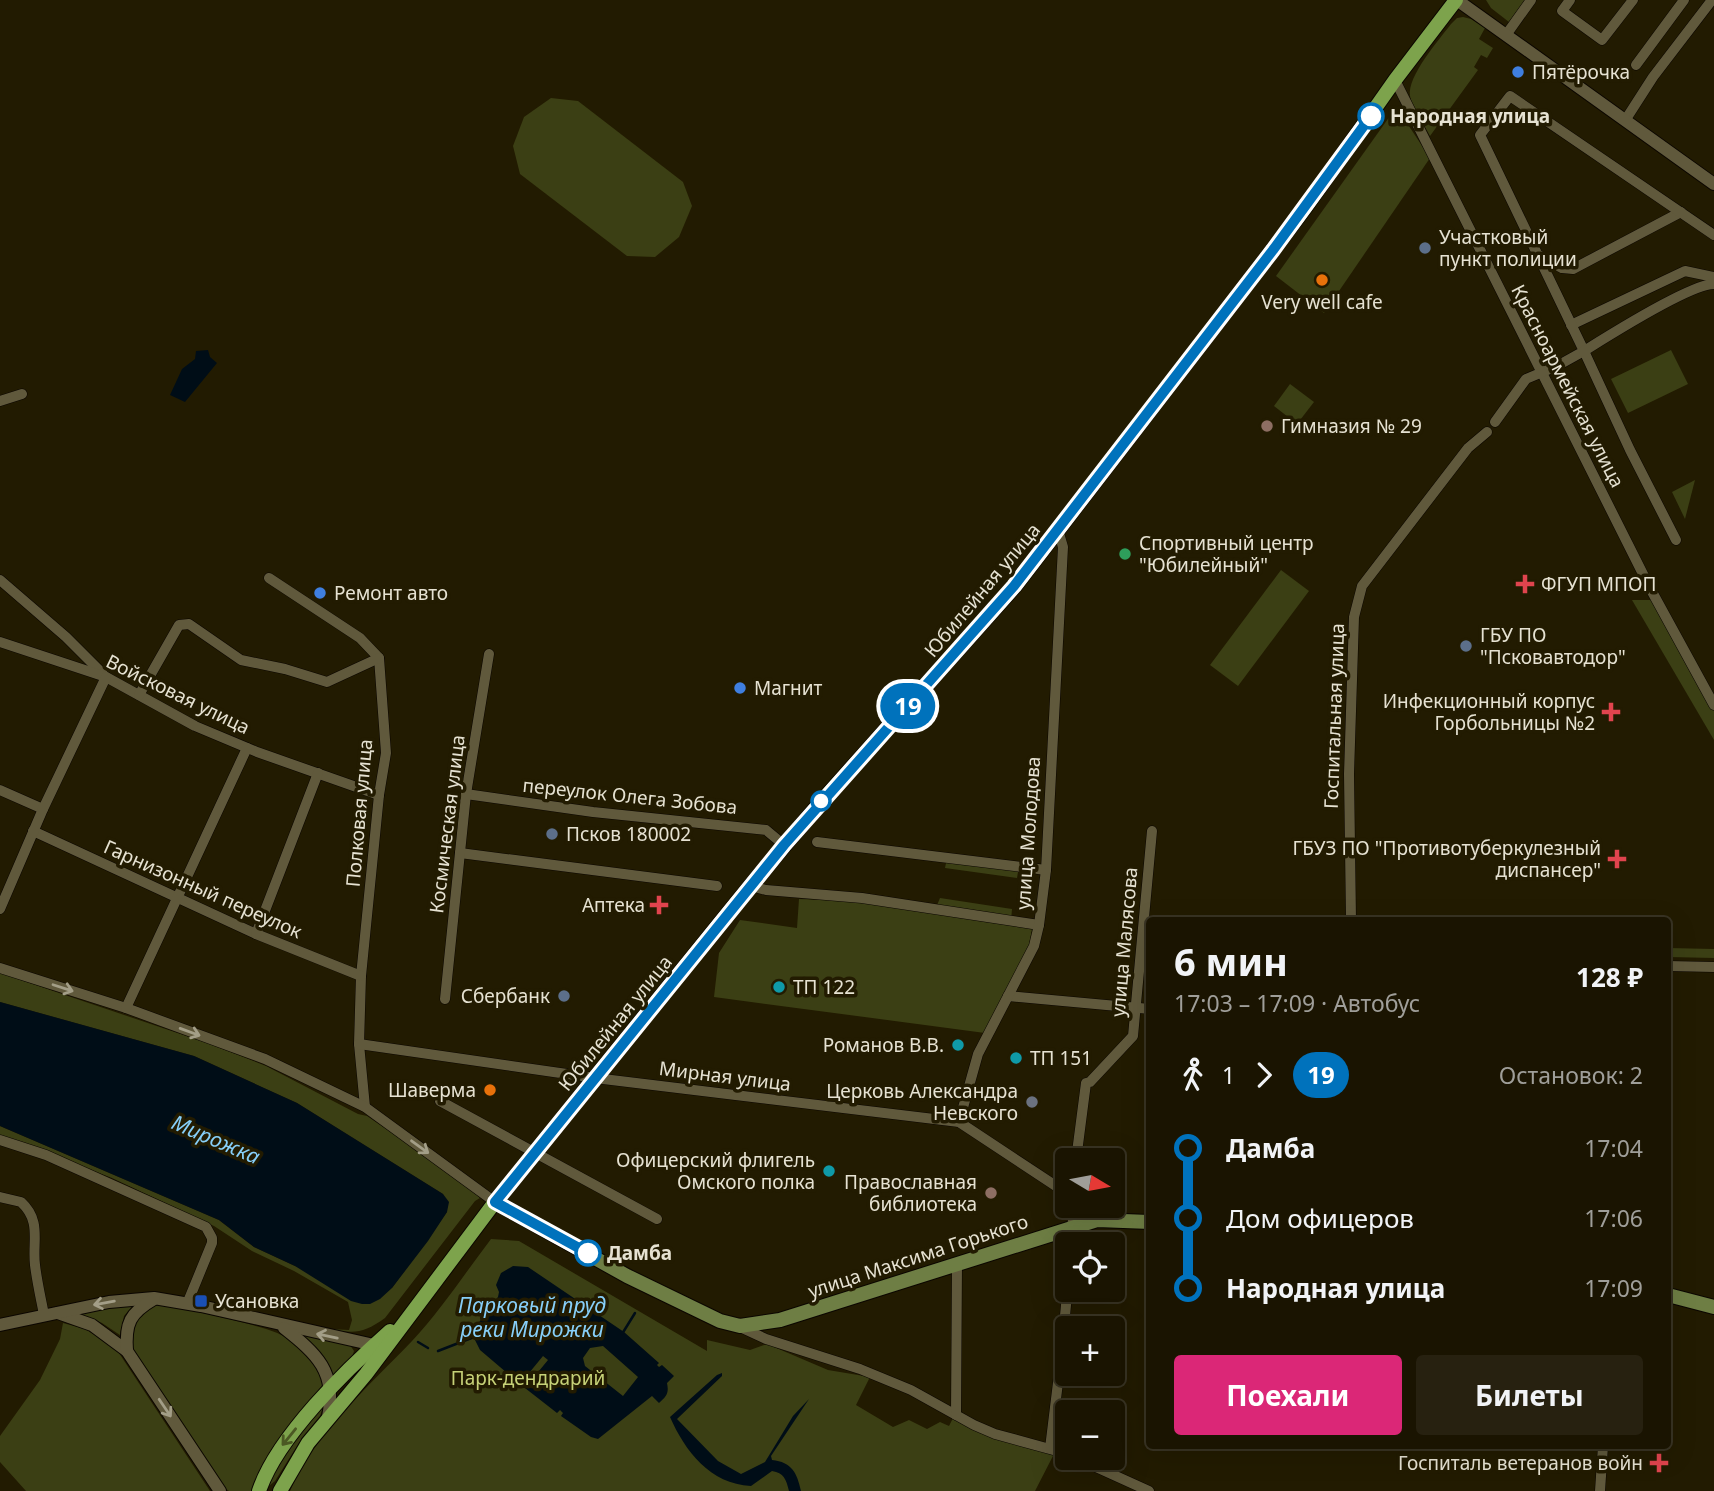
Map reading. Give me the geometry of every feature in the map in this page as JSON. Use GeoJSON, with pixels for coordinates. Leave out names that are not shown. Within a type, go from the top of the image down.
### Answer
{"type":"FeatureCollection","features":[{"type":"Feature","properties":{"kind":"main road","name":"Юбилейная улица"},"geometry":{"type":"LineString","coordinates":[[279,1490],[308,1443],[366,1374],[495,1202],[784,845],[1014,586],[1305,208],[1395,80],[1457,0]]}},
{"type":"Feature","properties":{"kind":"main road"},"geometry":{"type":"LineString","coordinates":[[495,1202],[627,1276],[708,1316],[740,1326]]}},
{"type":"Feature","properties":{"kind":"main road","name":"улица Максима Горького"},"geometry":{"type":"LineString","coordinates":[[740,1326],[780,1320],[1097,1220],[1146,1222]]}},
{"type":"Feature","properties":{"kind":"main road"},"geometry":{"type":"LineString","coordinates":[[1671,1296],[1714,1307]]}},
{"type":"Feature","properties":{"kind":"main road","name":"Юбилейная улица"},"geometry":{"type":"LineString","coordinates":[[260,1491],[268,1468],[278,1451],[374,1345],[407,1317]]}},
{"type":"Feature","properties":{"kind":"street"},"geometry":{"type":"LineString","coordinates":[[1457,0],[1714,184]]}},
{"type":"Feature","properties":{"kind":"street"},"geometry":{"type":"LineString","coordinates":[[1506,35],[1531,0]]}},
{"type":"Feature","properties":{"kind":"street"},"geometry":{"type":"LineString","coordinates":[[1570,0],[1562,10],[1602,40],[1633,0]]}},
{"type":"Feature","properties":{"kind":"street"},"geometry":{"type":"LineString","coordinates":[[1636,65],[1684,0]]}},
{"type":"Feature","properties":{"kind":"street"},"geometry":{"type":"LineString","coordinates":[[1626,119],[1653,77],[1712,0]]}},
{"type":"Feature","properties":{"kind":"street","name":"Красноармейская улица"},"geometry":{"type":"LineString","coordinates":[[1395,80],[1650,587],[1713,701]]}},
{"type":"Feature","properties":{"kind":"street"},"geometry":{"type":"LineString","coordinates":[[1676,540],[1630,450],[1480,135],[1510,96],[1714,235]]}},
{"type":"Feature","properties":{"kind":"street"},"geometry":{"type":"LineString","coordinates":[[1538,255],[1562,268],[1573,269],[1682,212]]}},
{"type":"Feature","properties":{"kind":"street"},"geometry":{"type":"LineString","coordinates":[[1572,325],[1685,271],[1714,277]]}},
{"type":"Feature","properties":{"kind":"street"},"geometry":{"type":"LineString","coordinates":[[1495,422],[1526,379],[1584,351],[1678,297],[1707,284],[1714,284]]}},
{"type":"Feature","properties":{"kind":"street"},"geometry":{"type":"LineString","coordinates":[[0,401],[22,394]]}},
{"type":"Feature","properties":{"kind":"street","name":"Госпитальная улица"},"geometry":{"type":"LineString","coordinates":[[1351,917],[1349,775],[1352,654],[1354,617],[1362,586],[1468,448],[1487,432]]}},
{"type":"Feature","properties":{"kind":"street","name":"улица Молодова"},"geometry":{"type":"LineString","coordinates":[[959,1122],[978,1054],[1034,946],[1039,925],[1046,870],[1063,547],[1058,530]]}},
{"type":"Feature","properties":{"kind":"street"},"geometry":{"type":"LineString","coordinates":[[139,695],[179,625],[189,624],[241,660],[327,682],[379,658],[360,638],[269,578]]}},
{"type":"Feature","properties":{"kind":"street"},"geometry":{"type":"LineString","coordinates":[[0,580],[66,637],[106,677],[43,809],[0,909]]}},
{"type":"Feature","properties":{"kind":"street","name":"Войсковая улица"},"geometry":{"type":"LineString","coordinates":[[0,642],[106,677],[195,726],[247,748],[379,795]]}},
{"type":"Feature","properties":{"kind":"street","name":"Космическая улица"},"geometry":{"type":"LineString","coordinates":[[444,999],[466,794],[489,654]]}},
{"type":"Feature","properties":{"kind":"street","name":"Полковая улица"},"geometry":{"type":"LineString","coordinates":[[365,1107],[359,1044],[361,976],[379,795],[386,753],[379,658]]}},
{"type":"Feature","properties":{"kind":"street"},"geometry":{"type":"LineString","coordinates":[[126,1008],[247,748]]}},
{"type":"Feature","properties":{"kind":"street"},"geometry":{"type":"LineString","coordinates":[[256,934],[318,773]]}},
{"type":"Feature","properties":{"kind":"street"},"geometry":{"type":"LineString","coordinates":[[0,790],[43,809]]}},
{"type":"Feature","properties":{"kind":"street","name":"переулок Олега Зобова"},"geometry":{"type":"LineString","coordinates":[[466,794],[593,812],[766,830],[784,845]]}},
{"type":"Feature","properties":{"kind":"street","name":"Гарнизонный переулок"},"geometry":{"type":"LineString","coordinates":[[33,831],[256,934],[361,976]]}},
{"type":"Feature","properties":{"kind":"street","name":"улица Малясова"},"geometry":{"type":"LineString","coordinates":[[1147,917],[1152,831]]}},
{"type":"Feature","properties":{"kind":"street"},"geometry":{"type":"LineString","coordinates":[[817,842],[1046,870]]}},
{"type":"Feature","properties":{"kind":"street"},"geometry":{"type":"LineString","coordinates":[[460,853],[717,886]]}},
{"type":"Feature","properties":{"kind":"street"},"geometry":{"type":"LineString","coordinates":[[751,886],[766,890],[862,898],[1039,925]]}},
{"type":"Feature","properties":{"kind":"street","name":"улица Малясова"},"geometry":{"type":"LineString","coordinates":[[1078,1148],[1086,1083],[1090,1082],[1133,1036],[1146,942]]}},
{"type":"Feature","properties":{"kind":"street"},"geometry":{"type":"LineString","coordinates":[[1671,966],[1714,967]]}},
{"type":"Feature","properties":{"kind":"street"},"geometry":{"type":"LineString","coordinates":[[0,968],[126,1008],[265,1059],[365,1107],[495,1202]]}},
{"type":"Feature","properties":{"kind":"street"},"geometry":{"type":"LineString","coordinates":[[1008,996],[1146,1009]]}},
{"type":"Feature","properties":{"kind":"street","name":"Мирная улица"},"geometry":{"type":"LineString","coordinates":[[359,1044],[595,1078],[959,1122],[1055,1185]]}},
{"type":"Feature","properties":{"kind":"street"},"geometry":{"type":"LineString","coordinates":[[440,1101],[657,1219]]}},
{"type":"Feature","properties":{"kind":"street"},"geometry":{"type":"LineString","coordinates":[[0,1140],[46,1155],[206,1227],[212,1243],[187,1304]]}},
{"type":"Feature","properties":{"kind":"street"},"geometry":{"type":"LineString","coordinates":[[0,1197],[21,1202],[34,1222],[35,1268],[50,1314]]}},
{"type":"Feature","properties":{"kind":"street"},"geometry":{"type":"LineString","coordinates":[[1072,1232],[1074,1218]]}},
{"type":"Feature","properties":{"kind":"street"},"geometry":{"type":"LineString","coordinates":[[1093,1218],[1097,1220]]}},
{"type":"Feature","properties":{"kind":"street"},"geometry":{"type":"LineString","coordinates":[[956,1415],[957,1264]]}},
{"type":"Feature","properties":{"kind":"street"},"geometry":{"type":"LineString","coordinates":[[127,1351],[126,1335],[134,1313],[154,1298]]}},
{"type":"Feature","properties":{"kind":"street"},"geometry":{"type":"LineString","coordinates":[[0,1325],[109,1302],[154,1298],[374,1345]]}},
{"type":"Feature","properties":{"kind":"street"},"geometry":{"type":"LineString","coordinates":[[1050,1448],[1066,1302]]}},
{"type":"Feature","properties":{"kind":"street"},"geometry":{"type":"LineString","coordinates":[[50,1314],[92,1325],[127,1351],[220,1491]]}},
{"type":"Feature","properties":{"kind":"street"},"geometry":{"type":"LineString","coordinates":[[281,1326],[316,1357],[326,1373],[331,1390],[328,1417]]}},
{"type":"Feature","properties":{"kind":"street"},"geometry":{"type":"LineString","coordinates":[[740,1326],[766,1339],[860,1369],[911,1390],[995,1434],[1035,1447],[1055,1450]]}},
{"type":"Feature","properties":{"kind":"street"},"geometry":{"type":"LineString","coordinates":[[1600,1491],[1603,1449]]}},
{"type":"Feature","properties":{"kind":"street"},"geometry":{"type":"LineString","coordinates":[[1103,1470],[1149,1491]]}},
{"type":"Feature","properties":{"kind":"green space"},"geometry":{"type":"Polygon","coordinates":[[[1486,0],[1525,0],[1509,22],[1491,8],[1486,0]]]}},
{"type":"Feature","properties":{"kind":"green space"},"geometry":{"type":"Polygon","coordinates":[[[1463,17],[1485,28],[1479,39],[1493,48],[1487,58],[1481,55],[1474,67],[1478,70],[1430,136],[1413,106],[1410,88],[1418,69],[1432,49],[1451,24],[1457,18],[1463,17]]]}},
{"type":"Feature","properties":{"kind":"green space"},"geometry":{"type":"Polygon","coordinates":[[[551,98],[578,101],[683,182],[692,206],[679,237],[655,257],[627,256],[520,174],[513,146],[524,117],[551,98]]]}},
{"type":"Feature","properties":{"kind":"green space"},"geometry":{"type":"Polygon","coordinates":[[[1399,111],[1430,158],[1324,313],[1276,276],[1390,116],[1399,111]]]}},
{"type":"Feature","properties":{"kind":"green space"},"geometry":{"type":"Polygon","coordinates":[[[1671,350],[1688,384],[1628,413],[1611,379],[1671,350]]]}},
{"type":"Feature","properties":{"kind":"green space"},"geometry":{"type":"Polygon","coordinates":[[[1290,384],[1314,402],[1297,424],[1274,406],[1290,384]]]}},
{"type":"Feature","properties":{"kind":"green space"},"geometry":{"type":"Polygon","coordinates":[[[1695,480],[1685,519],[1672,492],[1695,480]]]}},
{"type":"Feature","properties":{"kind":"green space"},"geometry":{"type":"Polygon","coordinates":[[[1281,570],[1309,591],[1238,686],[1210,665],[1281,570]]]}},
{"type":"Feature","properties":{"kind":"green space"},"geometry":{"type":"Polygon","coordinates":[[[1632,600],[1652,600],[1714,709],[1714,740],[1632,600]]]}},
{"type":"Feature","properties":{"kind":"green space"},"geometry":{"type":"Polygon","coordinates":[[[947,858],[1019,866],[1017,878],[945,868],[947,858]]]}},
{"type":"Feature","properties":{"kind":"green space"},"geometry":{"type":"Polygon","coordinates":[[[940,898],[1012,909],[1011,921],[935,910],[940,898]]]}},
{"type":"Feature","properties":{"kind":"green space"},"geometry":{"type":"Polygon","coordinates":[[[799,899],[851,901],[1032,929],[1029,945],[985,1033],[714,997],[719,953],[740,920],[797,928],[799,899]]]}},
{"type":"Feature","properties":{"kind":"green space"},"geometry":{"type":"Polygon","coordinates":[[[1671,948],[1714,949],[1714,958],[1671,957],[1671,948]]]}},
{"type":"Feature","properties":{"kind":"green space"},"geometry":{"type":"Polygon","coordinates":[[[0,973],[207,1043],[266,1066],[358,1114],[367,1116],[460,1179],[480,1198],[385,1318],[359,1331],[330,1329],[349,1330],[352,1320],[348,1302],[252,1251],[214,1226],[112,1178],[0,1135],[0,1126],[219,1220],[254,1247],[295,1266],[392,1288],[447,1212],[443,1194],[297,1103],[194,1056],[0,1002],[0,973]]]}},
{"type":"Feature","properties":{"kind":"green space","name":"Парк-дендрарий"},"geometry":{"type":"Polygon","coordinates":[[[491,1239],[519,1241],[707,1351],[707,1340],[750,1350],[767,1344],[828,1370],[870,1377],[856,1405],[893,1427],[909,1420],[927,1429],[940,1422],[949,1426],[954,1416],[1054,1454],[1035,1491],[290,1491],[328,1430],[423,1329],[491,1239]]]}},
{"type":"Feature","properties":{"kind":"green space"},"geometry":{"type":"Polygon","coordinates":[[[136,1302],[124,1316],[120,1335],[102,1323],[76,1312],[136,1302]]]}},
{"type":"Feature","properties":{"kind":"green space"},"geometry":{"type":"Polygon","coordinates":[[[156,1304],[233,1320],[278,1333],[300,1347],[318,1370],[326,1386],[284,1435],[252,1491],[229,1491],[223,1487],[133,1351],[134,1323],[141,1314],[156,1304]]]}},
{"type":"Feature","properties":{"kind":"green space"},"geometry":{"type":"Polygon","coordinates":[[[63,1323],[85,1329],[115,1347],[210,1491],[26,1491],[0,1462],[0,1436],[40,1380],[60,1339],[63,1323]]]}},
{"type":"Feature","properties":{"kind":"green space"},"geometry":{"type":"Polygon","coordinates":[[[303,1334],[350,1345],[354,1351],[351,1360],[333,1377],[303,1334]]]}},
{"type":"Feature","properties":{"kind":"green space"},"geometry":{"type":"Polygon","coordinates":[[[325,1401],[320,1416],[302,1438],[275,1481],[264,1490],[276,1465],[325,1401]]]}},
{"type":"Feature","properties":{"kind":"water"},"geometry":{"type":"Polygon","coordinates":[[[208,350],[210,357],[217,363],[185,402],[170,395],[182,369],[195,359],[196,351],[208,350]]]}},
{"type":"Feature","properties":{"kind":"water","name":"Мирожка"},"geometry":{"type":"Polygon","coordinates":[[[0,1002],[194,1056],[297,1103],[443,1194],[449,1202],[447,1212],[392,1288],[370,1304],[351,1301],[295,1266],[254,1247],[219,1220],[0,1126],[0,1002]]]}},
{"type":"Feature","properties":{"kind":"water","name":"Парковый пруд реки Мирожки"},"geometry":{"type":"Polygon","coordinates":[[[513,1266],[528,1267],[624,1332],[659,1363],[659,1367],[662,1365],[674,1376],[667,1383],[666,1396],[659,1403],[652,1396],[598,1439],[561,1416],[563,1413],[560,1410],[557,1413],[525,1388],[548,1360],[543,1356],[520,1384],[480,1350],[474,1338],[477,1325],[498,1297],[496,1285],[501,1273],[513,1266]],[[603,1346],[590,1348],[583,1358],[585,1366],[623,1396],[638,1377],[603,1346]]]}},
{"type":"Feature","properties":{"kind":"water"},"geometry":{"type":"Polygon","coordinates":[[[722,1373],[677,1419],[718,1461],[741,1474],[765,1462],[793,1416],[809,1399],[771,1456],[772,1460],[789,1466],[798,1479],[801,1491],[789,1491],[784,1477],[772,1471],[751,1486],[723,1479],[701,1464],[683,1442],[670,1417],[722,1373]]]}},
{"type":"Feature","properties":{"kind":"waterway"},"geometry":{"type":"LineString","coordinates":[[622,1334],[635,1313]]}},
{"type":"Feature","properties":{"kind":"waterway"},"geometry":{"type":"LineString","coordinates":[[438,1351],[474,1337]]}},
{"type":"Feature","properties":{"kind":"waterway"},"geometry":{"type":"LineString","coordinates":[[418,1342],[428,1348]]}},
{"type":"Feature","properties":{"kind":"bus line","name":"19"},"geometry":{"type":"LineString","coordinates":[[588,1253],[495,1202],[784,845],[1014,586],[1305,208],[1371,116]]}},
{"type":"Feature","properties":{"kind":"place","name":"Пятёрочка"},"geometry":{"type":"Point","coordinates":[1518,72]}},
{"type":"Feature","properties":{"kind":"place","name":"Народная улица"},"geometry":{"type":"Point","coordinates":[1371,116]}},
{"type":"Feature","properties":{"kind":"place","name":"Участковый пункт полиции"},"geometry":{"type":"Point","coordinates":[1425,248]}},
{"type":"Feature","properties":{"kind":"place","name":"Very well cafe"},"geometry":{"type":"Point","coordinates":[1322,280]}},
{"type":"Feature","properties":{"kind":"place","name":"Гимназия № 29"},"geometry":{"type":"Point","coordinates":[1267,426]}},
{"type":"Feature","properties":{"kind":"place","name":"Спортивный центр \"Юбилейный\""},"geometry":{"type":"Point","coordinates":[1125,554]}},
{"type":"Feature","properties":{"kind":"place","name":"ФГУП МПОП"},"geometry":{"type":"Point","coordinates":[1525,584]}},
{"type":"Feature","properties":{"kind":"place","name":"Ремонт авто"},"geometry":{"type":"Point","coordinates":[320,593]}},
{"type":"Feature","properties":{"kind":"place","name":"ГБУ ПО \"Псковавтодор\""},"geometry":{"type":"Point","coordinates":[1466,646]}},
{"type":"Feature","properties":{"kind":"place","name":"Магнит"},"geometry":{"type":"Point","coordinates":[740,688]}},
{"type":"Feature","properties":{"kind":"place","name":"Инфекционный корпус Горбольницы №2"},"geometry":{"type":"Point","coordinates":[1611,712]}},
{"type":"Feature","properties":{"kind":"place","name":"Псков 180002"},"geometry":{"type":"Point","coordinates":[552,834]}},
{"type":"Feature","properties":{"kind":"place","name":"ГБУЗ ПО \"Противотуберкулезный диспансер\""},"geometry":{"type":"Point","coordinates":[1617,859]}},
{"type":"Feature","properties":{"kind":"place","name":"Аптека"},"geometry":{"type":"Point","coordinates":[659,905]}},
{"type":"Feature","properties":{"kind":"place","name":"ТП 122"},"geometry":{"type":"Point","coordinates":[779,987]}},
{"type":"Feature","properties":{"kind":"place","name":"Сбербанк"},"geometry":{"type":"Point","coordinates":[564,996]}},
{"type":"Feature","properties":{"kind":"place","name":"Романов В.В."},"geometry":{"type":"Point","coordinates":[958,1045]}},
{"type":"Feature","properties":{"kind":"place","name":"ТП 151"},"geometry":{"type":"Point","coordinates":[1016,1058]}},
{"type":"Feature","properties":{"kind":"place","name":"Шаверма"},"geometry":{"type":"Point","coordinates":[490,1090]}},
{"type":"Feature","properties":{"kind":"place","name":"Церковь Александра Невского"},"geometry":{"type":"Point","coordinates":[1032,1102]}},
{"type":"Feature","properties":{"kind":"place","name":"Офицерский флигель Омского полка"},"geometry":{"type":"Point","coordinates":[829,1171]}},
{"type":"Feature","properties":{"kind":"place","name":"Православная библиотека"},"geometry":{"type":"Point","coordinates":[991,1193]}},
{"type":"Feature","properties":{"kind":"place","name":"Дамба"},"geometry":{"type":"Point","coordinates":[588,1253]}},
{"type":"Feature","properties":{"kind":"place","name":"Усановка"},"geometry":{"type":"Point","coordinates":[201,1301]}},
{"type":"Feature","properties":{"kind":"place","name":"Госпиталь ветеранов войн"},"geometry":{"type":"Point","coordinates":[1659,1463]}}]}
